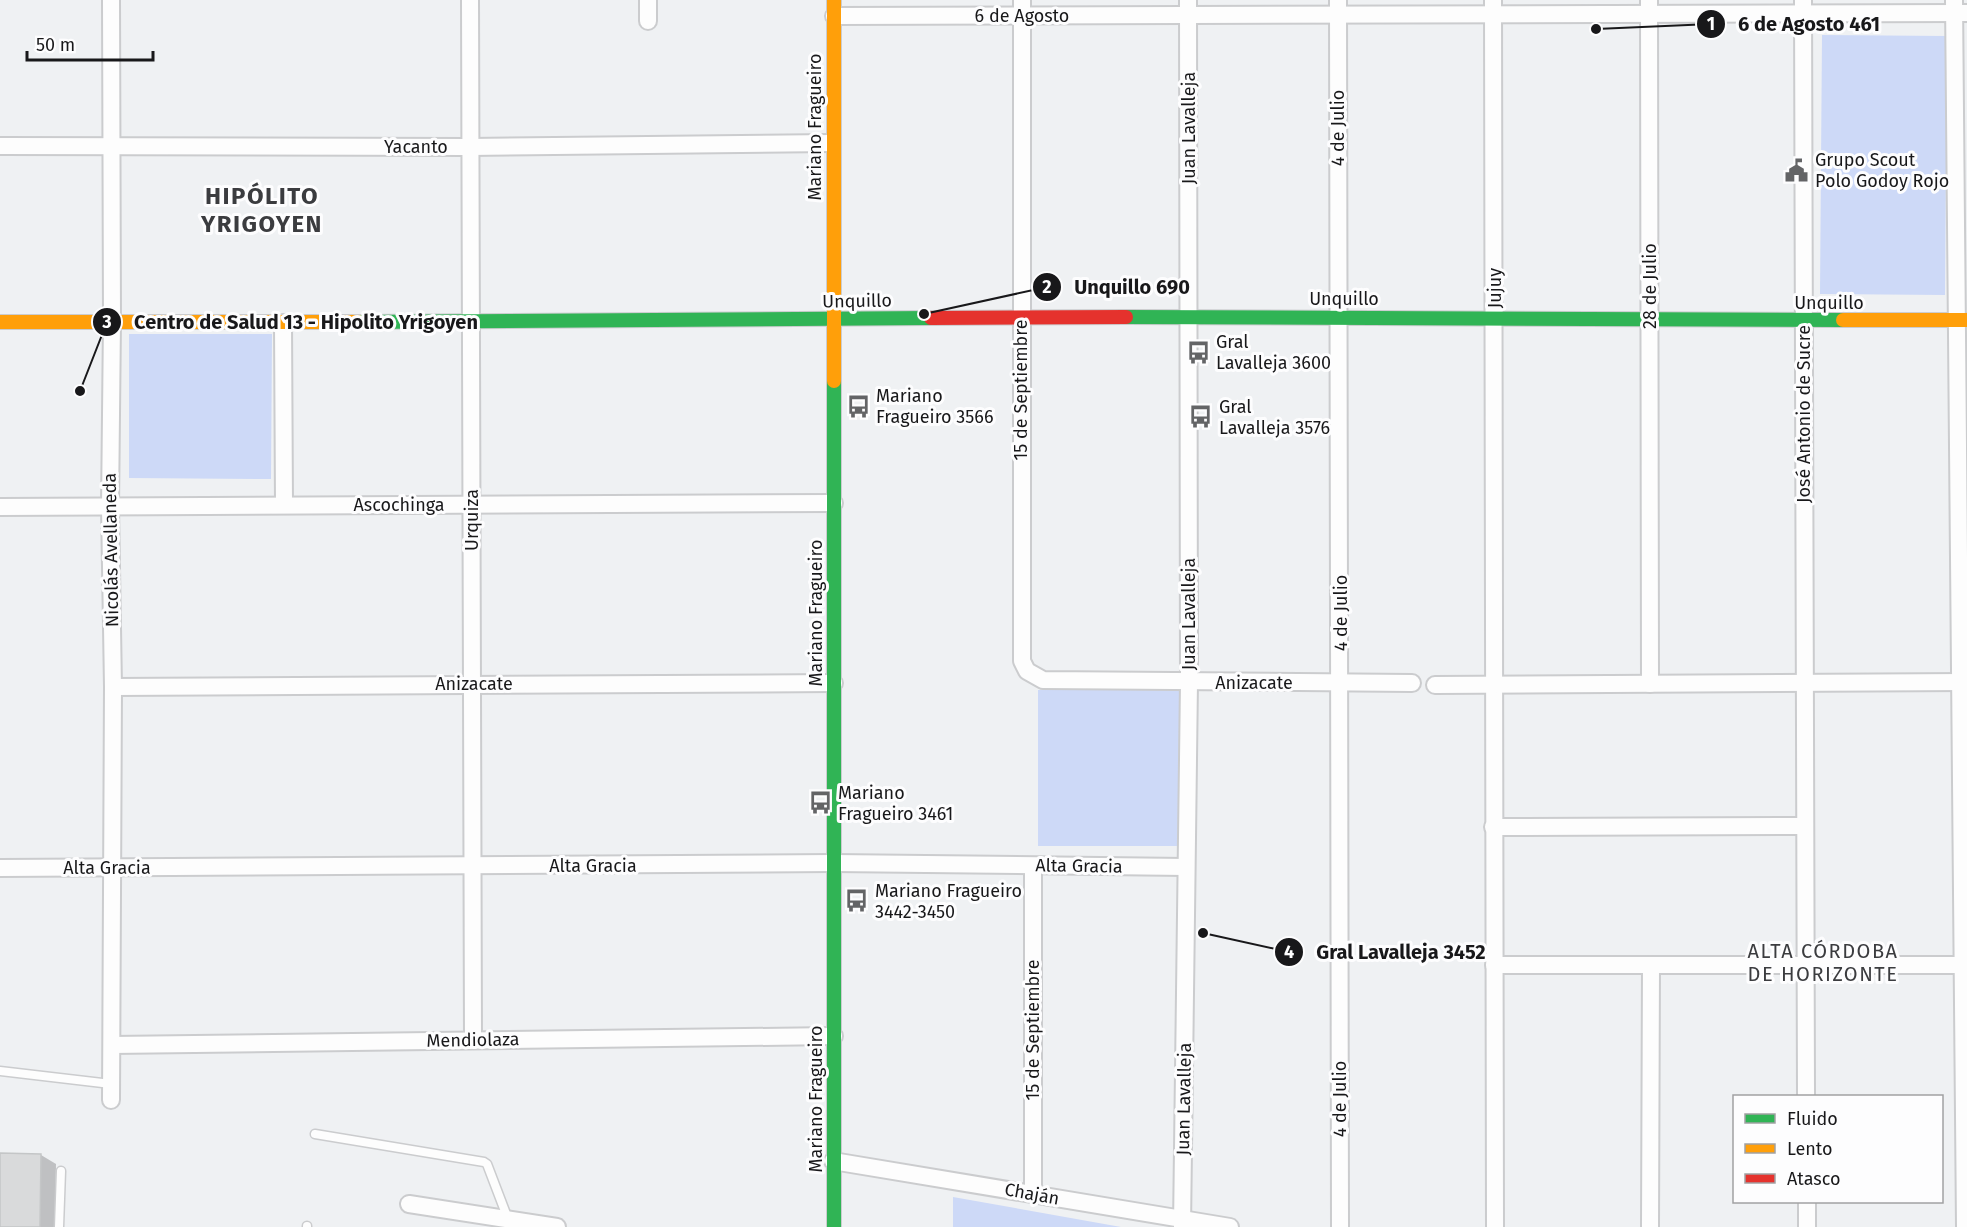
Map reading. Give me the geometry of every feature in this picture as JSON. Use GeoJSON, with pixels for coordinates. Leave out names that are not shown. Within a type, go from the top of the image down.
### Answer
{"type":"FeatureCollection","features":[{"type":"Feature","properties":{"kind":"street","name":"Nicolás Avellaneda"},"geometry":{"type":"LineString","coordinates":[[111,0],[110,507],[113,687],[111,1092]]}},
{"type":"Feature","properties":{"kind":"street","name":"Urquiza"},"geometry":{"type":"LineString","coordinates":[[470,0],[473,1040]]}},
{"type":"Feature","properties":{"kind":"street"},"geometry":{"type":"LineString","coordinates":[[648,0],[648,21]]}},
{"type":"Feature","properties":{"kind":"street","name":"4 de Julio"},"geometry":{"type":"LineString","coordinates":[[1338,7],[1341,683],[1340,1227]]}},
{"type":"Feature","properties":{"kind":"street","name":"Jujuy"},"geometry":{"type":"LineString","coordinates":[[1493,7],[1495,1227]]}},
{"type":"Feature","properties":{"kind":"street","name":"28 de Julio"},"geometry":{"type":"LineString","coordinates":[[1649,7],[1650,684]]}},
{"type":"Feature","properties":{"kind":"street","name":"José Antonio de Sucre"},"geometry":{"type":"LineString","coordinates":[[1803,7],[1806,1095]]}},
{"type":"Feature","properties":{"kind":"street","name":"6 de Agosto"},"geometry":{"type":"LineString","coordinates":[[834,8],[1959,8]]}},
{"type":"Feature","properties":{"kind":"street","name":"Mariano Fragueiro"},"geometry":{"type":"LineString","coordinates":[[834,8],[832,143],[835,319],[834,1227]]}},
{"type":"Feature","properties":{"kind":"street","name":"15 de Septiembre"},"geometry":{"type":"LineString","coordinates":[[1022,8],[1022,661],[1027,671]]}},
{"type":"Feature","properties":{"kind":"street","name":"Juan Lavalleja"},"geometry":{"type":"LineString","coordinates":[[1182,1223],[1189,682],[1188,8]]}},
{"type":"Feature","properties":{"kind":"street"},"geometry":{"type":"LineString","coordinates":[[1959,8],[1965,1227]]}},
{"type":"Feature","properties":{"kind":"street","name":"Yacanto"},"geometry":{"type":"LineString","coordinates":[[0,146],[470,147],[832,143]]}},
{"type":"Feature","properties":{"kind":"street","name":"Unquillo"},"geometry":{"type":"LineString","coordinates":[[0,322],[283,323],[1021,317],[1339,317],[1650,321],[1962,320]]}},
{"type":"Feature","properties":{"kind":"street"},"geometry":{"type":"LineString","coordinates":[[283,323],[284,505]]}},
{"type":"Feature","properties":{"kind":"street","name":"Ascochinga"},"geometry":{"type":"LineString","coordinates":[[0,507],[834,503]]}},
{"type":"Feature","properties":{"kind":"street","name":"Anizacate"},"geometry":{"type":"LineString","coordinates":[[1027,671],[1043,680],[1412,684]]}},
{"type":"Feature","properties":{"kind":"street"},"geometry":{"type":"LineString","coordinates":[[1435,685],[1964,682]]}},
{"type":"Feature","properties":{"kind":"street","name":"Anizacate"},"geometry":{"type":"LineString","coordinates":[[113,687],[834,683]]}},
{"type":"Feature","properties":{"kind":"street"},"geometry":{"type":"LineString","coordinates":[[1493,827],[1805,826]]}},
{"type":"Feature","properties":{"kind":"street","name":"Alta Gracia"},"geometry":{"type":"LineString","coordinates":[[0,868],[834,864],[1186,867]]}},
{"type":"Feature","properties":{"kind":"street","name":"15 de Septiembre"},"geometry":{"type":"LineString","coordinates":[[1033,866],[1033,1194]]}},
{"type":"Feature","properties":{"kind":"street"},"geometry":{"type":"LineString","coordinates":[[1494,965],[1965,965]]}},
{"type":"Feature","properties":{"kind":"street"},"geometry":{"type":"LineString","coordinates":[[1650,1227],[1651,965]]}},
{"type":"Feature","properties":{"kind":"street","name":"Mendiolaza"},"geometry":{"type":"LineString","coordinates":[[112,1045],[834,1036]]}},
{"type":"Feature","properties":{"kind":"street","name":"Chaján"},"geometry":{"type":"LineString","coordinates":[[833,1161],[1033,1194],[1182,1223],[1230,1227]]}},
{"type":"Feature","properties":{"kind":"street"},"geometry":{"type":"LineString","coordinates":[[1807,1203],[1807,1227]]}},
{"type":"Feature","properties":{"kind":"street"},"geometry":{"type":"LineString","coordinates":[[409,1204],[486,1221],[508,1219],[557,1227]]}},
{"type":"Feature","properties":{"kind":"lane"},"geometry":{"type":"LineString","coordinates":[[0,1071],[111,1092]]}},
{"type":"Feature","properties":{"kind":"lane"},"geometry":{"type":"LineString","coordinates":[[315,1134],[484,1162],[487,1164],[508,1219]]}},
{"type":"Feature","properties":{"kind":"lane"},"geometry":{"type":"LineString","coordinates":[[59,1227],[61,1171]]}},
{"type":"Feature","properties":{"kind":"shaded area"},"geometry":{"type":"Polygon","coordinates":[[[1822,35],[1947,36],[1945,295],[1820,294],[1822,35]]]}},
{"type":"Feature","properties":{"kind":"shaded area"},"geometry":{"type":"Polygon","coordinates":[[[129,334],[272,334],[271,479],[129,478],[129,334]]]}},
{"type":"Feature","properties":{"kind":"shaded area"},"geometry":{"type":"Polygon","coordinates":[[[1038,690],[1182,690],[1183,846],[1038,846],[1038,690]]]}},
{"type":"Feature","properties":{"kind":"shaded area"},"geometry":{"type":"Polygon","coordinates":[[[953,1197],[1121,1227],[953,1227],[953,1197]]]}},
{"type":"Feature","properties":{"kind":"building"},"geometry":{"type":"Polygon","coordinates":[[[0,1153],[41,1154],[40,1227],[0,1227],[0,1153]]]}},
{"type":"Feature","properties":{"kind":"traffic: fast"},"geometry":{"type":"LineString","coordinates":[[1126,317],[1843,320]]}},
{"type":"Feature","properties":{"kind":"traffic: fast"},"geometry":{"type":"LineString","coordinates":[[358,322],[931,318]]}},
{"type":"Feature","properties":{"kind":"traffic: fast"},"geometry":{"type":"LineString","coordinates":[[834,381],[834,1227]]}},
{"type":"Feature","properties":{"kind":"traffic: slow"},"geometry":{"type":"LineString","coordinates":[[834,0],[834,381]]}},
{"type":"Feature","properties":{"kind":"traffic: slow"},"geometry":{"type":"LineString","coordinates":[[1843,320],[1967,320]]}},
{"type":"Feature","properties":{"kind":"traffic: slow"},"geometry":{"type":"LineString","coordinates":[[0,322],[358,322]]}},
{"type":"Feature","properties":{"kind":"traffic: jam"},"geometry":{"type":"LineString","coordinates":[[931,318],[1126,317]]}},
{"type":"Feature","properties":{"kind":"place","name":"6 de Agosto 461"},"geometry":{"type":"Point","coordinates":[1596,29]}},
{"type":"Feature","properties":{"kind":"place","name":"Grupo Scout Polo Godoy Rojo"},"geometry":{"type":"Point","coordinates":[1797,170]}},
{"type":"Feature","properties":{"kind":"place","name":"Unquillo 690"},"geometry":{"type":"Point","coordinates":[924,314]}},
{"type":"Feature","properties":{"kind":"place","name":"Gral Lavalleja 3600"},"geometry":{"type":"Point","coordinates":[1198,352]}},
{"type":"Feature","properties":{"kind":"place","name":"Centro de Salud 13 - Hipolito Yrigoyen"},"geometry":{"type":"Point","coordinates":[80,391]}},
{"type":"Feature","properties":{"kind":"place","name":"Mariano Fragueiro 3566"},"geometry":{"type":"Point","coordinates":[858,406]}},
{"type":"Feature","properties":{"kind":"place","name":"Gral Lavalleja 3576"},"geometry":{"type":"Point","coordinates":[1201,417]}},
{"type":"Feature","properties":{"kind":"place","name":"Mariano Fragueiro 3461"},"geometry":{"type":"Point","coordinates":[820,803]}},
{"type":"Feature","properties":{"kind":"place","name":"Mariano Fragueiro 3442-3450"},"geometry":{"type":"Point","coordinates":[857,901]}},
{"type":"Feature","properties":{"kind":"place","name":"Gral Lavalleja 3452"},"geometry":{"type":"Point","coordinates":[1203,933]}},
{"type":"Feature","properties":{"kind":"district","name":"HIPÓLITO YRIGOYEN"},"geometry":{"type":"Point","coordinates":[262,210]}},
{"type":"Feature","properties":{"kind":"district","name":"ALTA CÓRDOBA DE HORIZONTE"},"geometry":{"type":"Point","coordinates":[1823,962]}}]}
